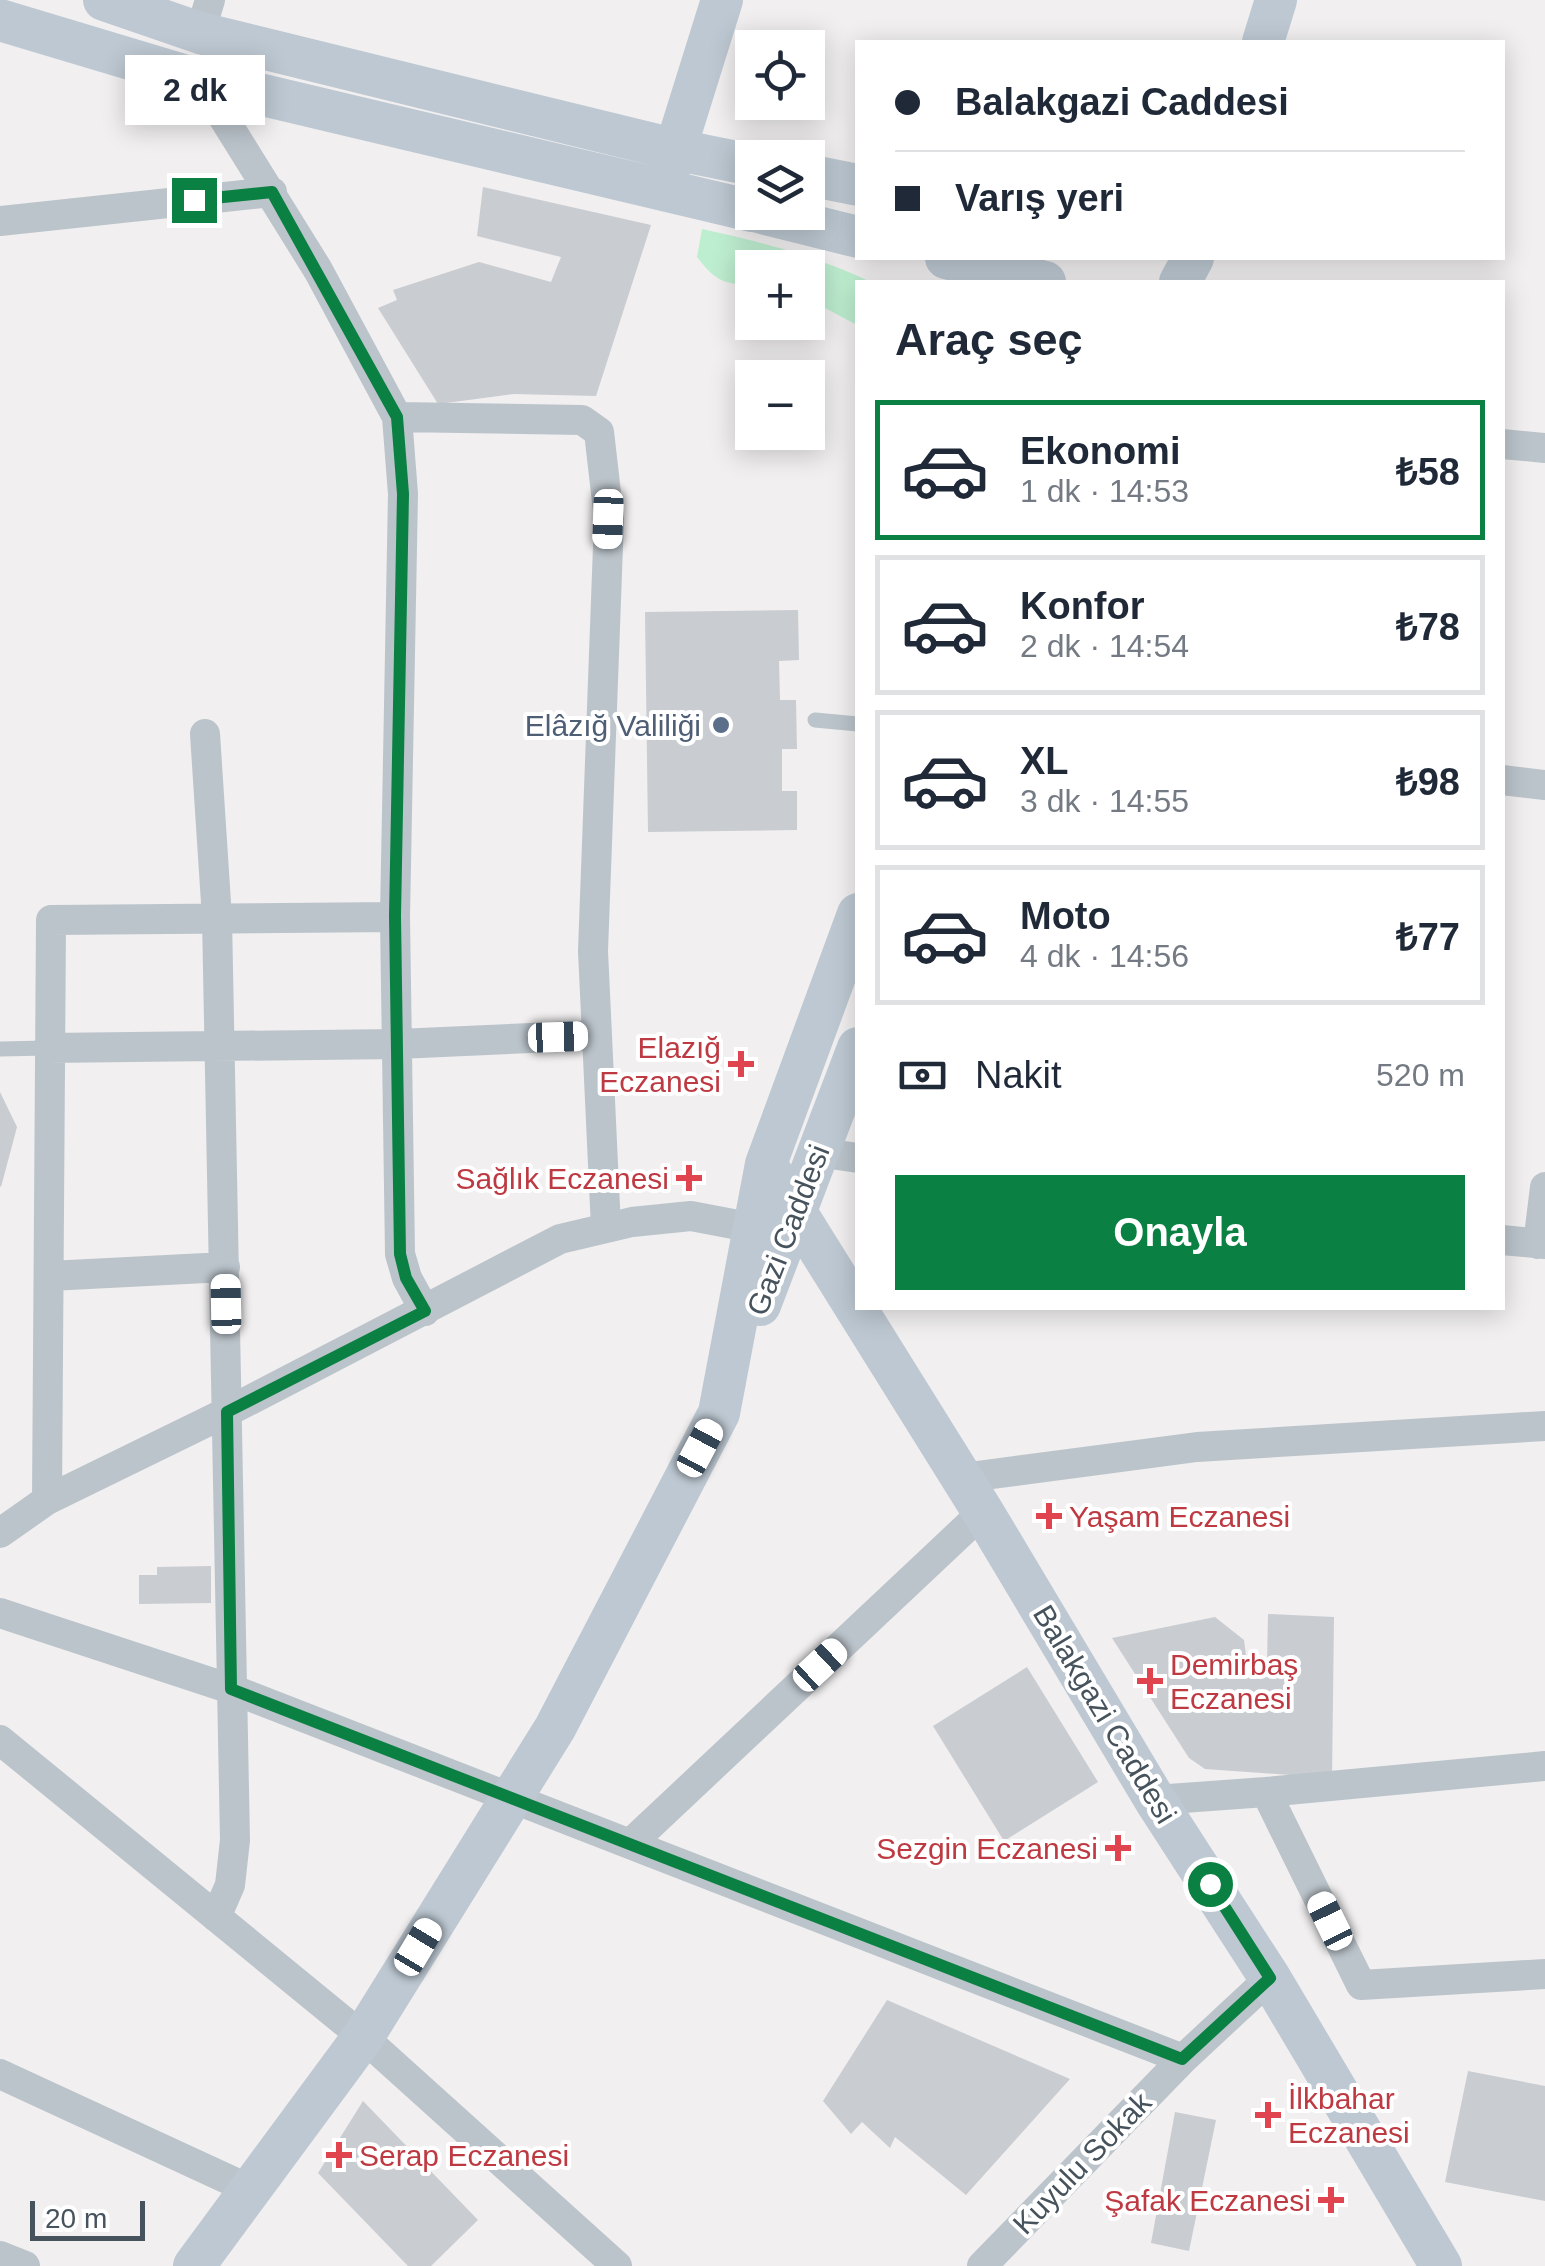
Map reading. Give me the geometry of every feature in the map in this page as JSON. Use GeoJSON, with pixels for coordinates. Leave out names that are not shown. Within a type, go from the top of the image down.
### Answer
{"type":"FeatureCollection","features":[{"type":"Feature","properties":{"kind":"main road"},"geometry":{"type":"LineString","coordinates":[[104,0],[205,17],[669,169],[735,202]]}},
{"type":"Feature","properties":{"kind":"main road"},"geometry":{"type":"LineString","coordinates":[[669,169],[722,0]]}},
{"type":"Feature","properties":{"kind":"main road"},"geometry":{"type":"LineString","coordinates":[[1263,40],[1276,0]]}},
{"type":"Feature","properties":{"kind":"main road"},"geometry":{"type":"LineString","coordinates":[[0,20],[50,17],[200,80],[669,169],[735,165]]}},
{"type":"Feature","properties":{"kind":"main road"},"geometry":{"type":"LineString","coordinates":[[825,179],[855,184]]}},
{"type":"Feature","properties":{"kind":"main road"},"geometry":{"type":"LineString","coordinates":[[825,229],[855,236]]}},
{"type":"Feature","properties":{"kind":"main road"},"geometry":{"type":"LineString","coordinates":[[954,260],[1036,280]]}},
{"type":"Feature","properties":{"kind":"main road"},"geometry":{"type":"LineString","coordinates":[[194,2266],[363,2037],[556,1728],[719,1413],[766,1164],[855,922]]}},
{"type":"Feature","properties":{"kind":"main road","name":"Gazi Caddesi"},"geometry":{"type":"LineString","coordinates":[[719,1413],[796,1210],[837,1155],[855,1063]]}},
{"type":"Feature","properties":{"kind":"main road","name":"Balakgazi Caddesi"},"geometry":{"type":"LineString","coordinates":[[766,1164],[855,1306]]}},
{"type":"Feature","properties":{"kind":"main road","name":"Balakgazi Caddesi"},"geometry":{"type":"LineString","coordinates":[[858,1310],[1156,1800],[1270,1978],[1441,2266]]}},
{"type":"Feature","properties":{"kind":"street"},"geometry":{"type":"LineString","coordinates":[[200,80],[272,192],[397,417],[403,494],[395,916],[400,1254],[406,1278],[425,1311]]}},
{"type":"Feature","properties":{"kind":"street"},"geometry":{"type":"LineString","coordinates":[[0,221],[272,192]]}},
{"type":"Feature","properties":{"kind":"street"},"geometry":{"type":"LineString","coordinates":[[397,417],[582,420],[599,432],[608,519],[593,952],[606,1228]]}},
{"type":"Feature","properties":{"kind":"street"},"geometry":{"type":"LineString","coordinates":[[1505,444],[1545,448]]}},
{"type":"Feature","properties":{"kind":"street"},"geometry":{"type":"LineString","coordinates":[[204,734],[217,918],[234,1863],[216,1917]]}},
{"type":"Feature","properties":{"kind":"street"},"geometry":{"type":"LineString","coordinates":[[1505,780],[1545,785]]}},
{"type":"Feature","properties":{"kind":"street"},"geometry":{"type":"LineString","coordinates":[[47,1500],[50,920],[395,916]]}},
{"type":"Feature","properties":{"kind":"street"},"geometry":{"type":"LineString","coordinates":[[48,1048],[398,1044],[597,1036]]}},
{"type":"Feature","properties":{"kind":"street"},"geometry":{"type":"LineString","coordinates":[[1505,1240],[1542,1244],[1545,1186]]}},
{"type":"Feature","properties":{"kind":"street"},"geometry":{"type":"LineString","coordinates":[[0,1533],[47,1500],[227,1412],[560,1239],[691,1216],[754,1228]]}},
{"type":"Feature","properties":{"kind":"street"},"geometry":{"type":"LineString","coordinates":[[50,1276],[225,1267]]}},
{"type":"Feature","properties":{"kind":"street"},"geometry":{"type":"LineString","coordinates":[[630,1844],[972,1495],[1197,1447],[1545,1426]]}},
{"type":"Feature","properties":{"kind":"street"},"geometry":{"type":"LineString","coordinates":[[0,1612],[231,1689],[1182,2059]]}},
{"type":"Feature","properties":{"kind":"street"},"geometry":{"type":"LineString","coordinates":[[0,1740],[363,2037],[616,2266]]}},
{"type":"Feature","properties":{"kind":"street"},"geometry":{"type":"LineString","coordinates":[[1156,1800],[1545,1766]]}},
{"type":"Feature","properties":{"kind":"street"},"geometry":{"type":"LineString","coordinates":[[1266,1792],[1361,1985],[1545,1974]]}},
{"type":"Feature","properties":{"kind":"street","name":"Kuyulu Sokak"},"geometry":{"type":"LineString","coordinates":[[982,2266],[1182,2059],[1270,1978]]}},
{"type":"Feature","properties":{"kind":"street"},"geometry":{"type":"LineString","coordinates":[[0,2074],[250,2190]]}},
{"type":"Feature","properties":{"kind":"street"},"geometry":{"type":"LineString","coordinates":[[0,2256],[25,2266]]}},
{"type":"Feature","properties":{"kind":"lane"},"geometry":{"type":"LineString","coordinates":[[816,720],[855,724]]}},
{"type":"Feature","properties":{"kind":"lane"},"geometry":{"type":"LineString","coordinates":[[0,1048],[48,1048]]}},
{"type":"Feature","properties":{"kind":"green space"},"geometry":{"type":"Polygon","coordinates":[[[702,229],[784,250],[735,250],[735,283],[720,280],[697,257],[702,229]]]}},
{"type":"Feature","properties":{"kind":"green space"},"geometry":{"type":"Polygon","coordinates":[[[825,263],[866,280],[855,280],[855,324],[825,308],[825,263]]]}},
{"type":"Feature","properties":{"kind":"building"},"geometry":{"type":"Polygon","coordinates":[[[483,187],[651,225],[596,396],[514,394],[438,404],[378,308],[397,300],[393,290],[479,262],[551,282],[561,257],[477,236],[483,187]]]}},
{"type":"Feature","properties":{"kind":"building","name":"Elâzığ Valiliği"},"geometry":{"type":"Polygon","coordinates":[[[798,610],[799,660],[779,661],[780,700],[796,700],[797,749],[782,749],[782,791],[797,791],[797,830],[648,832],[645,612],[798,610]]]}},
{"type":"Feature","properties":{"kind":"building"},"geometry":{"type":"Polygon","coordinates":[[[0,1092],[17,1127],[1,1187],[0,1186],[0,1092]]]}},
{"type":"Feature","properties":{"kind":"building"},"geometry":{"type":"Polygon","coordinates":[[[211,1566],[211,1603],[139,1604],[139,1575],[157,1575],[157,1567],[211,1566]]]}},
{"type":"Feature","properties":{"kind":"building"},"geometry":{"type":"Polygon","coordinates":[[[1268,1614],[1334,1617],[1332,1778],[1205,1769],[1189,1758],[1112,1638],[1215,1617],[1244,1640],[1247,1663],[1267,1664],[1268,1614]]]}},
{"type":"Feature","properties":{"kind":"building"},"geometry":{"type":"Polygon","coordinates":[[[1027,1667],[1098,1782],[1004,1841],[933,1726],[1027,1667]]]}},
{"type":"Feature","properties":{"kind":"building"},"geometry":{"type":"Polygon","coordinates":[[[887,2000],[1070,2079],[966,2195],[895,2137],[890,2148],[862,2122],[851,2134],[823,2101],[887,2000]]]}},
{"type":"Feature","properties":{"kind":"building"},"geometry":{"type":"Polygon","coordinates":[[[1468,2071],[1545,2086],[1545,2201],[1445,2182],[1468,2071]]]}},
{"type":"Feature","properties":{"kind":"building"},"geometry":{"type":"Polygon","coordinates":[[[363,2101],[478,2220],[431,2266],[408,2266],[318,2173],[363,2101]]]}},
{"type":"Feature","properties":{"kind":"building"},"geometry":{"type":"Polygon","coordinates":[[[1175,2112],[1216,2120],[1189,2251],[1151,2243],[1175,2112]]]}},
{"type":"Feature","properties":{"kind":"place","name":"Elâzığ Valiliği"},"geometry":{"type":"Point","coordinates":[721,725]}},
{"type":"Feature","properties":{"kind":"place","name":"Elazığ Eczanesi"},"geometry":{"type":"Point","coordinates":[741,1064]}},
{"type":"Feature","properties":{"kind":"place","name":"Sağlık Eczanesi"},"geometry":{"type":"Point","coordinates":[689,1178]}},
{"type":"Feature","properties":{"kind":"place","name":"Yaşam Eczanesi"},"geometry":{"type":"Point","coordinates":[1049,1516]}},
{"type":"Feature","properties":{"kind":"place","name":"Demirbaş Eczanesi"},"geometry":{"type":"Point","coordinates":[1150,1681]}},
{"type":"Feature","properties":{"kind":"place","name":"Sezgin Eczanesi"},"geometry":{"type":"Point","coordinates":[1118,1848]}},
{"type":"Feature","properties":{"kind":"place","name":"İlkbahar Eczanesi"},"geometry":{"type":"Point","coordinates":[1268,2115]}},
{"type":"Feature","properties":{"kind":"place","name":"Serap Eczanesi"},"geometry":{"type":"Point","coordinates":[339,2155]}},
{"type":"Feature","properties":{"kind":"place","name":"Şafak Eczanesi"},"geometry":{"type":"Point","coordinates":[1331,2200]}},
{"type":"Feature","properties":{"kind":"route"},"geometry":{"type":"LineString","coordinates":[[194,200],[272,192],[397,417],[403,494],[395,916],[400,1254],[406,1278],[425,1311],[227,1412],[231,1689],[1182,2059],[1270,1978],[1210,1884]]}}]}
